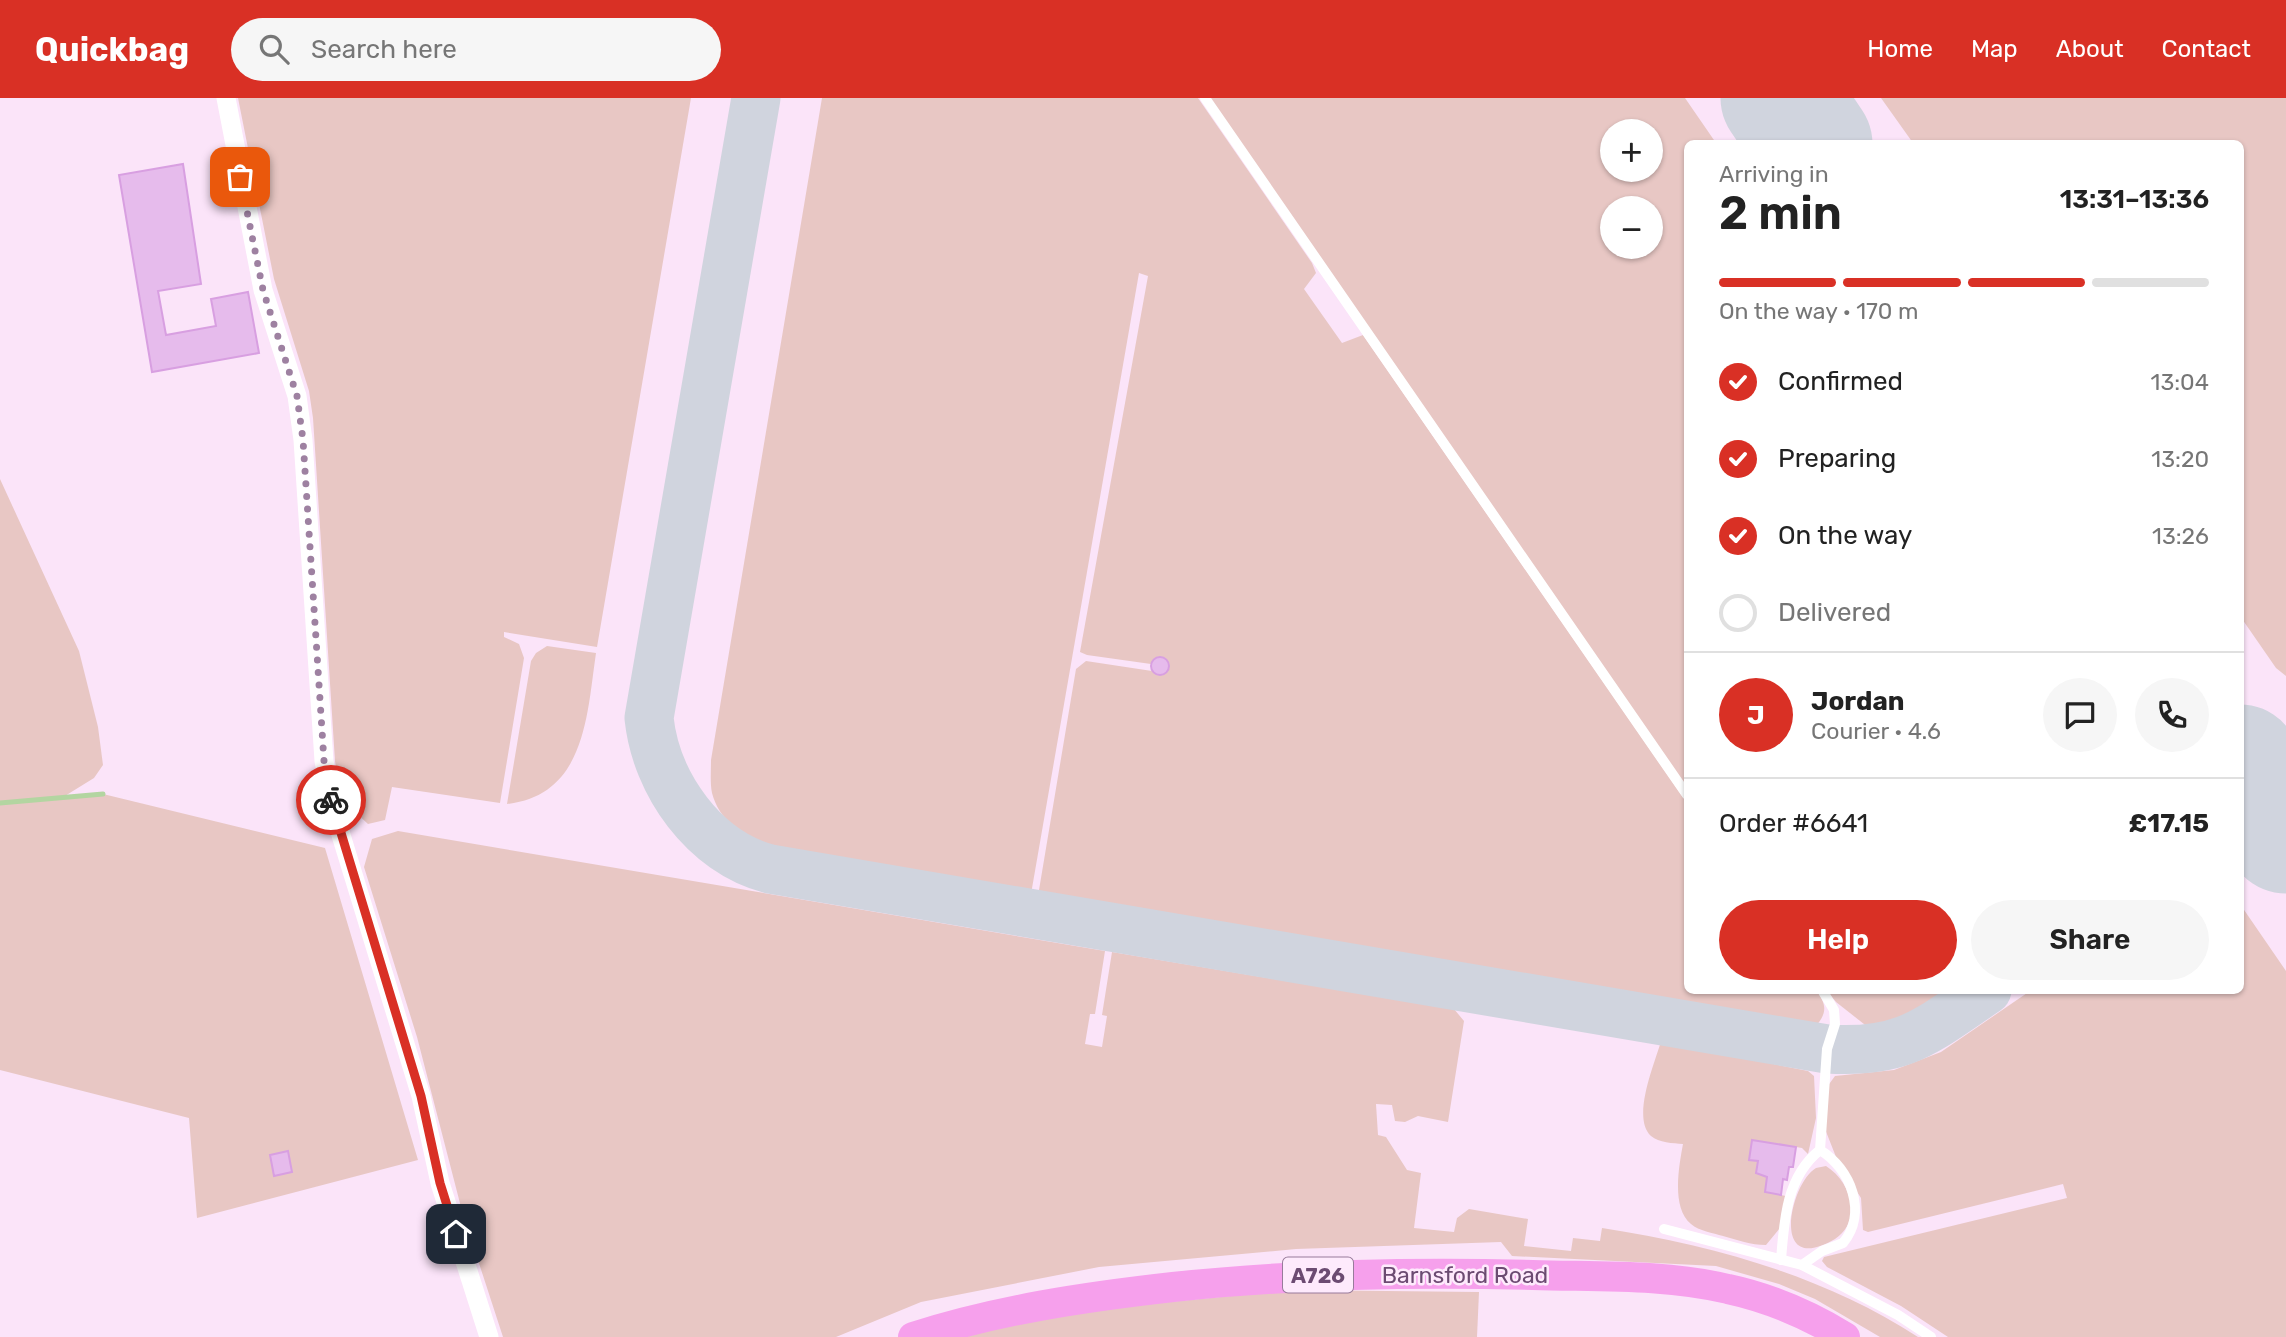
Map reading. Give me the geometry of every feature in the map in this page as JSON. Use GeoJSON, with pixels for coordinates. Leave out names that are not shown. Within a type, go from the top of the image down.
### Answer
{"type":"FeatureCollection","features":[{"type":"Feature","properties":{"kind":"main road","name":"Barnsford Road"},"geometry":{"type":"LineString","coordinates":[[913,1337],[1007,1312],[1122,1293],[1276,1277],[1458,1273],[1703,1284],[1767,1300],[1800,1313],[1845,1337]]}},
{"type":"Feature","properties":{"kind":"street"},"geometry":{"type":"LineString","coordinates":[[226,98],[263,290],[297,396],[303,440],[324,761],[333,809],[421,1096],[440,1183],[489,1337]]}},
{"type":"Feature","properties":{"kind":"lane"},"geometry":{"type":"LineString","coordinates":[[1205,98],[1684,791]]}},
{"type":"Feature","properties":{"kind":"lane"},"geometry":{"type":"LineString","coordinates":[[1781,1259],[1784,1221],[1791,1190],[1805,1162],[1821,1150],[1827,1049],[1835,1024],[1834,1010],[1824,994]]}},
{"type":"Feature","properties":{"kind":"lane"},"geometry":{"type":"LineString","coordinates":[[1802,1265],[1822,1251],[1843,1243],[1857,1219],[1856,1200],[1846,1180],[1832,1157],[1821,1150]]}},
{"type":"Feature","properties":{"kind":"lane"},"geometry":{"type":"LineString","coordinates":[[1664,1229],[1802,1265],[1898,1315],[1931,1337]]}},
{"type":"Feature","properties":{"kind":"shaded area"},"geometry":{"type":"Polygon","coordinates":[[[238,98],[691,98],[597,647],[504,632],[504,637],[519,644],[524,658],[500,803],[392,787],[385,820],[368,824],[341,799],[335,761],[313,418],[309,391],[274,279],[238,98]]]}},
{"type":"Feature","properties":{"kind":"shaded area"},"geometry":{"type":"Polygon","coordinates":[[[822,98],[1198,98],[1312,263],[1316,273],[1304,289],[1342,343],[1363,335],[1684,799],[1684,994],[1819,994],[1823,1001],[1822,1018],[1815,1027],[1038,896],[1076,669],[1086,661],[1152,671],[1151,664],[1080,652],[1148,276],[1139,273],[1031,894],[798,854],[758,841],[735,827],[717,806],[712,793],[711,760],[822,98]]]}},
{"type":"Feature","properties":{"kind":"shaded area"},"geometry":{"type":"Polygon","coordinates":[[[1210,98],[1685,98],[1714,140],[1684,140],[1684,786],[1210,98]]]}},
{"type":"Feature","properties":{"kind":"shaded area"},"geometry":{"type":"Polygon","coordinates":[[[1881,98],[2286,98],[2286,676],[2276,668],[2244,622],[2244,140],[1911,140],[1881,98]]]}},
{"type":"Feature","properties":{"kind":"shaded area"},"geometry":{"type":"Polygon","coordinates":[[[0,479],[79,651],[98,727],[103,765],[94,778],[60,799],[103,794],[325,848],[418,1160],[197,1218],[189,1118],[0,1070],[0,479]]]}},
{"type":"Feature","properties":{"kind":"shaded area"},"geometry":{"type":"Polygon","coordinates":[[[547,646],[596,653],[585,725],[568,768],[553,785],[533,797],[507,804],[531,661],[536,653],[547,646]]]}},
{"type":"Feature","properties":{"kind":"shaded area"},"geometry":{"type":"Polygon","coordinates":[[[398,831],[1105,951],[1095,1014],[1090,1014],[1085,1044],[1102,1047],[1107,1016],[1102,1015],[1112,952],[1454,1009],[1464,1021],[1448,1122],[1418,1116],[1405,1122],[1395,1121],[1392,1105],[1376,1104],[1378,1135],[1386,1137],[1407,1170],[1421,1173],[1414,1228],[1454,1232],[1457,1218],[1469,1209],[1528,1219],[1524,1246],[1571,1251],[1573,1238],[1600,1241],[1602,1228],[1644,1235],[1726,1254],[1806,1280],[1845,1297],[1918,1337],[1880,1337],[1815,1299],[1779,1284],[1716,1266],[1512,1256],[1501,1242],[1296,1249],[1099,1267],[921,1302],[836,1337],[503,1337],[462,1211],[417,1037],[364,867],[372,839],[398,831]]]}},
{"type":"Feature","properties":{"kind":"shaded area"},"geometry":{"type":"Polygon","coordinates":[[[2244,910],[2286,971],[2286,1337],[1948,1337],[1901,1306],[1827,1267],[1822,1261],[1824,1257],[2067,1198],[2063,1184],[1868,1232],[1863,1230],[1861,1198],[1838,1162],[1825,1129],[1827,1087],[1835,1076],[1894,1070],[1941,1052],[2026,994],[2244,994],[2244,910]]]}},
{"type":"Feature","properties":{"kind":"shaded area"},"geometry":{"type":"Polygon","coordinates":[[[1829,994],[1948,994],[1900,1021],[1869,1028],[1829,994]]]}},
{"type":"Feature","properties":{"kind":"shaded area"},"geometry":{"type":"Polygon","coordinates":[[[1661,1041],[1808,1071],[1814,1076],[1816,1118],[1808,1154],[1802,1148],[1753,1140],[1766,1162],[1757,1165],[1756,1172],[1767,1177],[1765,1192],[1786,1196],[1780,1228],[1766,1245],[1702,1230],[1685,1217],[1678,1186],[1683,1144],[1666,1142],[1651,1136],[1645,1128],[1643,1117],[1646,1090],[1661,1041]]]}},
{"type":"Feature","properties":{"kind":"shaded area"},"geometry":{"type":"Polygon","coordinates":[[[1826,1166],[1840,1178],[1846,1189],[1851,1207],[1849,1221],[1835,1239],[1814,1248],[1801,1246],[1793,1238],[1793,1207],[1807,1177],[1816,1168],[1826,1166]]]}},
{"type":"Feature","properties":{"kind":"shaded area"},"geometry":{"type":"Polygon","coordinates":[[[1294,1290],[1479,1292],[1477,1337],[951,1337],[1065,1312],[1294,1290]]]}},
{"type":"Feature","properties":{"kind":"building"},"geometry":{"type":"Polygon","coordinates":[[[183,164],[201,284],[158,291],[166,335],[216,326],[211,299],[248,292],[259,353],[152,372],[119,175],[183,164]]]}},
{"type":"Feature","properties":{"kind":"building"},"geometry":{"type":"Polygon","coordinates":[[[1160,657],[1166,660],[1169,666],[1166,672],[1160,675],[1154,672],[1151,666],[1154,660],[1160,657]]]}},
{"type":"Feature","properties":{"kind":"building"},"geometry":{"type":"Polygon","coordinates":[[[1752,1140],[1796,1147],[1793,1167],[1789,1167],[1787,1180],[1783,1179],[1781,1195],[1765,1192],[1767,1177],[1756,1173],[1758,1161],[1749,1160],[1752,1140]]]}},
{"type":"Feature","properties":{"kind":"building"},"geometry":{"type":"Polygon","coordinates":[[[288,1151],[292,1172],[274,1176],[270,1155],[288,1151]]]}},
{"type":"Feature","properties":{"kind":"waterway"},"geometry":{"type":"LineString","coordinates":[[0,803],[103,794]]}},
{"type":"Feature","properties":{"kind":"taxiway"},"geometry":{"type":"LineString","coordinates":[[756,98],[649,718],[654,743],[673,790],[687,812],[724,848],[770,869],[1827,1049],[1876,1048],[1913,1037],[1981,994]]}},
{"type":"Feature","properties":{"kind":"taxiway"},"geometry":{"type":"LineString","coordinates":[[2244,749],[2272,765],[2286,769]]}},
{"type":"Feature","properties":{"kind":"taxiway"},"geometry":{"type":"LineString","coordinates":[[2244,814],[2264,800]]}},
{"type":"Feature","properties":{"kind":"runway"},"geometry":{"type":"LineString","coordinates":[[1781,98],[1809,140]]}},
{"type":"Feature","properties":{"kind":"runway"},"geometry":{"type":"LineString","coordinates":[[2244,771],[2286,833]]}},
{"type":"Feature","properties":{"kind":"way so far"},"geometry":{"type":"LineString","coordinates":[[240,177],[263,290],[297,396],[303,440],[324,761],[331,800]]}},
{"type":"Feature","properties":{"kind":"route"},"geometry":{"type":"LineString","coordinates":[[331,800],[421,1096],[440,1183],[456,1234]]}}]}
